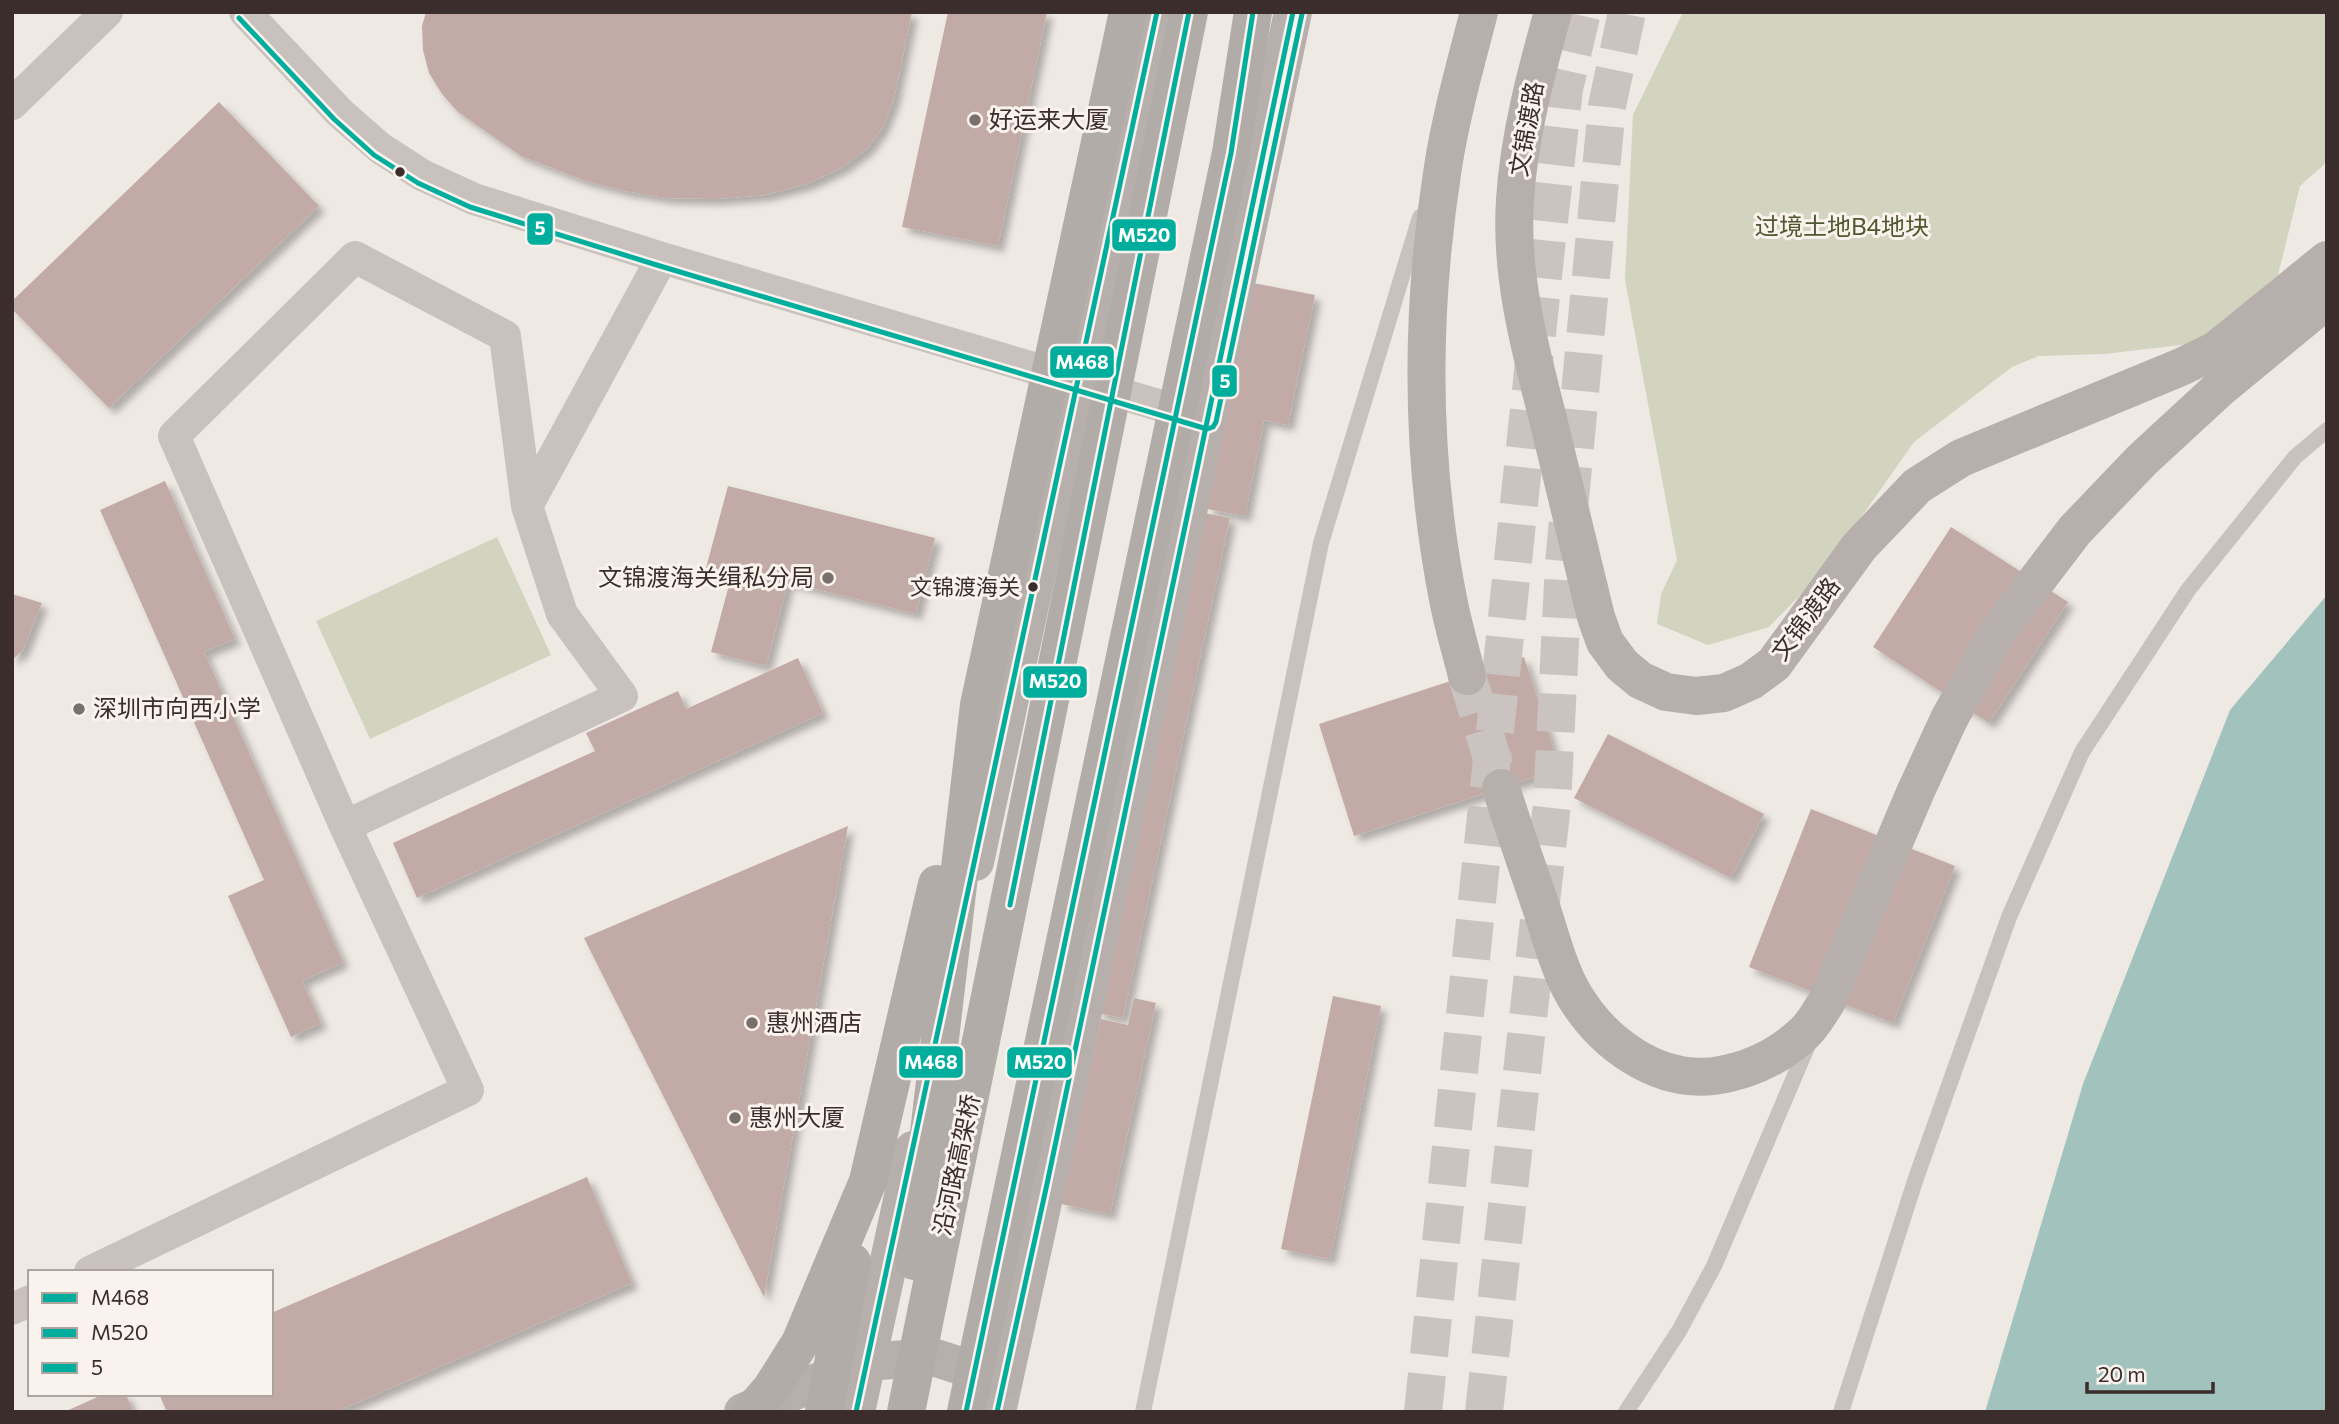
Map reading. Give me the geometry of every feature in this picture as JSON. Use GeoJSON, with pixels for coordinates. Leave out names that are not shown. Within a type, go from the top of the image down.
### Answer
{"type":"FeatureCollection","features":[{"type":"Feature","properties":{"kind":"highway"},"geometry":{"type":"LineString","coordinates":[[824,1412],[868,1181],[979,705],[1128,12]]}},
{"type":"Feature","properties":{"kind":"highway","name":"沿河路高架桥"},"geometry":{"type":"LineString","coordinates":[[906,1412],[1189,12]]}},
{"type":"Feature","properties":{"kind":"highway"},"geometry":{"type":"LineString","coordinates":[[966,1412],[1231,153],[1254,12]]}},
{"type":"Feature","properties":{"kind":"highway"},"geometry":{"type":"LineString","coordinates":[[897,1412],[979,705]]}},
{"type":"Feature","properties":{"kind":"highway"},"geometry":{"type":"LineString","coordinates":[[751,1412],[771,1389],[800,1343],[868,1181]]}},
{"type":"Feature","properties":{"kind":"main road"},"geometry":{"type":"LineString","coordinates":[[856,1412],[1157,12]]}},
{"type":"Feature","properties":{"kind":"main road"},"geometry":{"type":"LineString","coordinates":[[1000,1396],[1050,1171],[1293,12]]}},
{"type":"Feature","properties":{"kind":"main road"},"geometry":{"type":"LineString","coordinates":[[1467,676],[1449,607],[1429,470],[1425,388],[1426,312],[1443,165],[1479,12]]}},
{"type":"Feature","properties":{"kind":"main road","name":"文锦渡路"},"geometry":{"type":"LineString","coordinates":[[1553,12],[1535,76],[1515,201],[1516,265],[1524,324],[1596,617],[1605,642],[1622,665],[1640,680],[1665,692],[1696,696],[1724,693],[1751,681],[1774,664],[1858,547],[1917,486],[1961,458],[2216,350],[2327,260]]}},
{"type":"Feature","properties":{"kind":"main road"},"geometry":{"type":"LineString","coordinates":[[1500,788],[1558,959],[1574,994],[1592,1021],[1617,1045],[1648,1065],[1675,1073],[1709,1076],[1739,1072],[1774,1057],[1806,1032],[1826,1003],[1949,719],[1998,631],[2075,530],[2142,460],[2220,388],[2327,300]]}},
{"type":"Feature","properties":{"kind":"main road"},"geometry":{"type":"LineString","coordinates":[[743,1412],[867,1362],[933,1357],[1000,1396]]}},
{"type":"Feature","properties":{"kind":"main road"},"geometry":{"type":"LineString","coordinates":[[956,1412],[1000,1396]]}},
{"type":"Feature","properties":{"kind":"street"},"geometry":{"type":"LineString","coordinates":[[12,104],[107,12]]}},
{"type":"Feature","properties":{"kind":"street"},"geometry":{"type":"LineString","coordinates":[[245,12],[340,113],[380,148],[422,175],[474,199],[662,258],[1208,420]]}},
{"type":"Feature","properties":{"kind":"street"},"geometry":{"type":"LineString","coordinates":[[94,1270],[468,1090],[345,826],[174,436],[355,257],[505,337],[527,506],[562,614],[621,696],[345,826]]}},
{"type":"Feature","properties":{"kind":"street"},"geometry":{"type":"LineString","coordinates":[[527,506],[662,258]]}},
{"type":"Feature","properties":{"kind":"street"},"geometry":{"type":"LineString","coordinates":[[12,1309],[28,1302]]}},
{"type":"Feature","properties":{"kind":"lane"},"geometry":{"type":"LineString","coordinates":[[1143,1412],[1321,542],[1458,94]]}},
{"type":"Feature","properties":{"kind":"lane"},"geometry":{"type":"LineString","coordinates":[[1841,1412],[1916,1178],[2009,917],[2082,752],[2188,590],[2295,457],[2327,430]]}},
{"type":"Feature","properties":{"kind":"lane"},"geometry":{"type":"LineString","coordinates":[[1626,1412],[1679,1331],[1714,1266],[1826,1003]]}},
{"type":"Feature","properties":{"kind":"green space","name":"过境土地B4地块"},"geometry":{"type":"Polygon","coordinates":[[[1683,12],[2327,12],[2327,162],[2300,186],[2278,275],[2198,343],[2104,354],[2039,356],[2012,367],[1914,442],[1821,574],[1769,627],[1708,645],[1657,624],[1661,594],[1677,560],[1625,280],[1633,115],[1683,12]]]}},
{"type":"Feature","properties":{"kind":"green space"},"geometry":{"type":"Polygon","coordinates":[[[497,537],[551,655],[370,739],[316,621],[497,537]]]}},
{"type":"Feature","properties":{"kind":"water"},"geometry":{"type":"Polygon","coordinates":[[[2327,595],[2327,1412],[1985,1412],[2083,1084],[2230,710],[2327,595]]]}},
{"type":"Feature","properties":{"kind":"building"},"geometry":{"type":"Polygon","coordinates":[[[426,12],[912,12],[894,99],[883,127],[868,148],[843,167],[807,184],[765,195],[717,199],[667,198],[625,191],[583,180],[521,156],[458,112],[442,94],[429,73],[423,50],[422,26],[426,12]]]}},
{"type":"Feature","properties":{"kind":"building","name":"好运来大厦"},"geometry":{"type":"Polygon","coordinates":[[[948,12],[1047,12],[998,246],[902,227],[948,12]]]}},
{"type":"Feature","properties":{"kind":"building"},"geometry":{"type":"Polygon","coordinates":[[[219,102],[319,206],[109,408],[12,309],[12,301],[219,102]]]}},
{"type":"Feature","properties":{"kind":"building"},"geometry":{"type":"Polygon","coordinates":[[[1253,283],[1315,295],[1288,425],[1264,420],[1245,516],[1207,509],[1253,283]]]}},
{"type":"Feature","properties":{"kind":"building"},"geometry":{"type":"Polygon","coordinates":[[[165,481],[235,639],[204,652],[343,962],[302,981],[321,1023],[291,1037],[228,896],[264,880],[100,510],[165,481]]]}},
{"type":"Feature","properties":{"kind":"building","name":"文锦渡海关缉私分局"},"geometry":{"type":"Polygon","coordinates":[[[728,486],[935,538],[916,614],[788,582],[766,666],[711,652],[732,574],[706,568],[728,486]]]}},
{"type":"Feature","properties":{"kind":"building"},"geometry":{"type":"Polygon","coordinates":[[[1204,513],[1230,518],[1123,1018],[1097,1013],[1204,513]]]}},
{"type":"Feature","properties":{"kind":"building"},"geometry":{"type":"Polygon","coordinates":[[[1951,527],[2068,602],[1989,723],[1873,647],[1951,527]]]}},
{"type":"Feature","properties":{"kind":"building"},"geometry":{"type":"Polygon","coordinates":[[[12,594],[42,603],[23,650],[12,660],[12,594]]]}},
{"type":"Feature","properties":{"kind":"building"},"geometry":{"type":"Polygon","coordinates":[[[1524,657],[1560,769],[1354,836],[1319,724],[1524,657]]]}},
{"type":"Feature","properties":{"kind":"building"},"geometry":{"type":"Polygon","coordinates":[[[798,658],[823,713],[417,898],[393,843],[595,751],[586,733],[678,691],[686,709],[798,658]]]}},
{"type":"Feature","properties":{"kind":"building"},"geometry":{"type":"Polygon","coordinates":[[[1608,734],[1764,814],[1731,878],[1574,798],[1608,734]]]}},
{"type":"Feature","properties":{"kind":"building"},"geometry":{"type":"Polygon","coordinates":[[[1811,809],[1955,866],[1893,1023],[1749,967],[1811,809]]]}},
{"type":"Feature","properties":{"kind":"building","name":"惠州大厦"},"geometry":{"type":"Polygon","coordinates":[[[848,826],[764,1297],[584,938],[848,826]]]}},
{"type":"Feature","properties":{"kind":"building"},"geometry":{"type":"Polygon","coordinates":[[[1333,996],[1381,1006],[1330,1259],[1281,1249],[1333,996]]]}},
{"type":"Feature","properties":{"kind":"building"},"geometry":{"type":"Polygon","coordinates":[[[1134,998],[1156,1003],[1110,1214],[1061,1204],[1101,1019],[1128,1025],[1134,998]]]}},
{"type":"Feature","properties":{"kind":"building"},"geometry":{"type":"Polygon","coordinates":[[[587,1177],[632,1283],[336,1412],[167,1412],[160,1396],[273,1396],[273,1312],[587,1177]]]}},
{"type":"Feature","properties":{"kind":"building"},"geometry":{"type":"Polygon","coordinates":[[[100,1396],[127,1396],[133,1412],[64,1412],[100,1396]]]}},
{"type":"Feature","properties":{"kind":"tunnel"},"geometry":{"type":"LineString","coordinates":[[1423,1412],[1564,89],[1582,12]]}},
{"type":"Feature","properties":{"kind":"tunnel"},"geometry":{"type":"LineString","coordinates":[[1484,1412],[1552,804],[1564,563],[1607,106],[1627,12]]}},
{"type":"Feature","properties":{"kind":"tunnel"},"geometry":{"type":"LineString","coordinates":[[1467,676],[1501,788]]}},
{"type":"Feature","properties":{"kind":"transit line","name":"M468"},"geometry":{"type":"LineString","coordinates":[[856,1412],[1157,12]]}},
{"type":"Feature","properties":{"kind":"transit line","name":"M520"},"geometry":{"type":"LineString","coordinates":[[1010,905],[1189,12]]}},
{"type":"Feature","properties":{"kind":"transit line","name":"M520"},"geometry":{"type":"LineString","coordinates":[[966,1412],[1231,153],[1253,12]]}},
{"type":"Feature","properties":{"kind":"transit line","name":"M468"},"geometry":{"type":"LineString","coordinates":[[997,1412],[1293,12]]}},
{"type":"Feature","properties":{"kind":"transit line","name":"5"},"geometry":{"type":"LineString","coordinates":[[239,18],[334,119],[374,155],[418,183],[470,207],[1207,429],[1213,427],[1216,422],[1302,14]]}},
{"type":"Feature","properties":{"kind":"place","name":"好运来大厦"},"geometry":{"type":"Point","coordinates":[975,120]}},
{"type":"Feature","properties":{"kind":"place","name":"文锦渡海关缉私分局"},"geometry":{"type":"Point","coordinates":[828,578]}},
{"type":"Feature","properties":{"kind":"place","name":"文锦渡海关"},"geometry":{"type":"Point","coordinates":[1033,587]}},
{"type":"Feature","properties":{"kind":"place","name":"深圳市向西小学"},"geometry":{"type":"Point","coordinates":[79,709]}},
{"type":"Feature","properties":{"kind":"place","name":"惠州酒店"},"geometry":{"type":"Point","coordinates":[752,1023]}},
{"type":"Feature","properties":{"kind":"place","name":"惠州大厦"},"geometry":{"type":"Point","coordinates":[735,1118]}}]}
